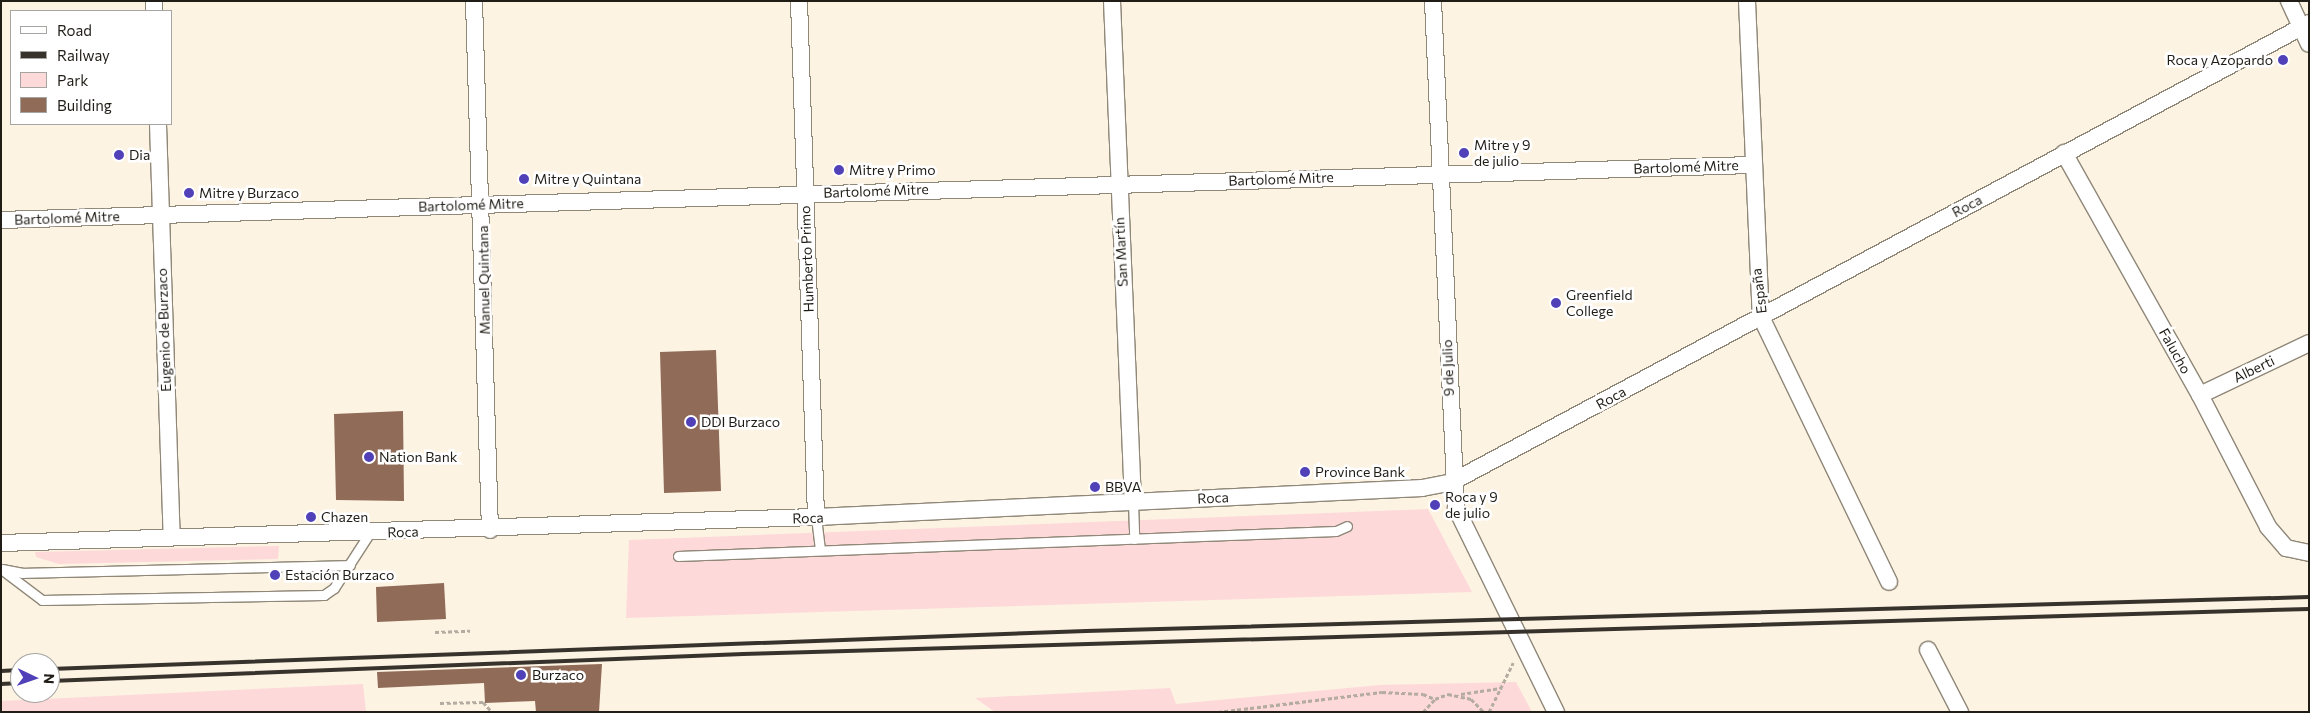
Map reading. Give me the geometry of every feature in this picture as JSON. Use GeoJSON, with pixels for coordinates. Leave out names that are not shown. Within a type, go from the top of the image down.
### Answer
{"type":"FeatureCollection","features":[{"type":"Feature","properties":{"kind":"street","name":"Manuel Quintana"},"geometry":{"type":"LineString","coordinates":[[474,1],[482,205],[490,530]]}},
{"type":"Feature","properties":{"kind":"street","name":"Humberto Primo"},"geometry":{"type":"LineString","coordinates":[[798,1],[816,517]]}},
{"type":"Feature","properties":{"kind":"street","name":"San Martín"},"geometry":{"type":"LineString","coordinates":[[1112,1],[1117,184],[1134,502]]}},
{"type":"Feature","properties":{"kind":"street","name":"9 de Julio"},"geometry":{"type":"LineString","coordinates":[[1433,1],[1452,482],[1456,508],[1556,712]]}},
{"type":"Feature","properties":{"kind":"street","name":"España"},"geometry":{"type":"LineString","coordinates":[[1747,1],[1751,165],[1761,317],[1889,582]]}},
{"type":"Feature","properties":{"kind":"street"},"geometry":{"type":"LineString","coordinates":[[2289,1],[2305,25],[2309,44]]}},
{"type":"Feature","properties":{"kind":"street","name":"Roca"},"geometry":{"type":"LineString","coordinates":[[1,543],[172,536],[369,534],[816,517],[1422,488],[1452,482],[2305,25]]}},
{"type":"Feature","properties":{"kind":"street","name":"Eugenio de Burzaco"},"geometry":{"type":"LineString","coordinates":[[158,125],[172,536]]}},
{"type":"Feature","properties":{"kind":"street","name":"Falucho"},"geometry":{"type":"LineString","coordinates":[[2064,153],[2200,395],[2268,527],[2286,548],[2309,553]]}},
{"type":"Feature","properties":{"kind":"street","name":"Bartolomé Mitre"},"geometry":{"type":"LineString","coordinates":[[1,220],[805,193],[1751,165]]}},
{"type":"Feature","properties":{"kind":"street","name":"Alberti"},"geometry":{"type":"LineString","coordinates":[[2200,395],[2309,343]]}},
{"type":"Feature","properties":{"kind":"street"},"geometry":{"type":"LineString","coordinates":[[1928,650],[1960,712]]}},
{"type":"Feature","properties":{"kind":"lane"},"geometry":{"type":"LineString","coordinates":[[1134,502],[1134,539]]}},
{"type":"Feature","properties":{"kind":"lane"},"geometry":{"type":"LineString","coordinates":[[816,517],[820,548]]}},
{"type":"Feature","properties":{"kind":"lane"},"geometry":{"type":"LineString","coordinates":[[678,556],[820,548],[1336,531],[1347,526]]}},
{"type":"Feature","properties":{"kind":"lane"},"geometry":{"type":"LineString","coordinates":[[2,569],[28,593],[61,600],[324,595],[350,566],[369,534]]}},
{"type":"Feature","properties":{"kind":"lane"},"geometry":{"type":"LineString","coordinates":[[2,569],[23,573],[350,566]]}},
{"type":"Feature","properties":{"kind":"path"},"geometry":{"type":"LineString","coordinates":[[435,632],[470,631]]}},
{"type":"Feature","properties":{"kind":"path"},"geometry":{"type":"LineString","coordinates":[[1489,712],[1522,645]]}},
{"type":"Feature","properties":{"kind":"path"},"geometry":{"type":"LineString","coordinates":[[1422,712],[1435,699],[1501,688]]}},
{"type":"Feature","properties":{"kind":"path"},"geometry":{"type":"LineString","coordinates":[[1218,712],[1382,692],[1424,694],[1435,699]]}},
{"type":"Feature","properties":{"kind":"path"},"geometry":{"type":"LineString","coordinates":[[1460,694],[1484,712]]}},
{"type":"Feature","properties":{"kind":"path"},"geometry":{"type":"LineString","coordinates":[[440,703],[483,702],[492,712]]}},
{"type":"Feature","properties":{"kind":"green space"},"geometry":{"type":"Polygon","coordinates":[[[1428,509],[1472,592],[626,618],[629,540],[1428,509]]]}},
{"type":"Feature","properties":{"kind":"green space"},"geometry":{"type":"Polygon","coordinates":[[[279,546],[278,559],[59,564],[36,557],[35,552],[279,546]]]}},
{"type":"Feature","properties":{"kind":"green space"},"geometry":{"type":"Polygon","coordinates":[[[1516,682],[1532,712],[995,712],[975,698],[1170,688],[1176,704],[1380,685],[1516,682]]]}},
{"type":"Feature","properties":{"kind":"green space"},"geometry":{"type":"Polygon","coordinates":[[[363,684],[366,712],[3,712],[1,706],[1,701],[10,701],[10,703],[60,703],[60,698],[363,684]]]}},
{"type":"Feature","properties":{"kind":"building","name":"DDI Burzaco"},"geometry":{"type":"Polygon","coordinates":[[[716,350],[721,491],[664,493],[660,352],[716,350]]]}},
{"type":"Feature","properties":{"kind":"building","name":"Nation Bank"},"geometry":{"type":"Polygon","coordinates":[[[403,411],[404,501],[336,500],[334,414],[403,411]]]}},
{"type":"Feature","properties":{"kind":"building"},"geometry":{"type":"Polygon","coordinates":[[[444,583],[446,619],[377,622],[376,587],[444,583]]]}},
{"type":"Feature","properties":{"kind":"building"},"geometry":{"type":"Polygon","coordinates":[[[602,664],[599,712],[536,712],[535,701],[485,703],[484,683],[378,688],[377,672],[602,664]]]}},
{"type":"Feature","properties":{"kind":"railway"},"geometry":{"type":"LineString","coordinates":[[60,669],[1086,631],[2309,597]]}},
{"type":"Feature","properties":{"kind":"railway"},"geometry":{"type":"LineString","coordinates":[[60,681],[743,654],[2309,609]]}},
{"type":"Feature","properties":{"kind":"railway"},"geometry":{"type":"LineString","coordinates":[[1,671],[10,671]]}},
{"type":"Feature","properties":{"kind":"railway"},"geometry":{"type":"LineString","coordinates":[[1,684],[10,684]]}},
{"type":"Feature","properties":{"kind":"place","name":"Roca y Azopardo"},"geometry":{"type":"Point","coordinates":[2283,60]}},
{"type":"Feature","properties":{"kind":"place","name":"Mitre y 9 de julio"},"geometry":{"type":"Point","coordinates":[1464,153]}},
{"type":"Feature","properties":{"kind":"place","name":"Dia"},"geometry":{"type":"Point","coordinates":[119,155]}},
{"type":"Feature","properties":{"kind":"place","name":"Mitre y Primo"},"geometry":{"type":"Point","coordinates":[839,170]}},
{"type":"Feature","properties":{"kind":"place","name":"Mitre y Quintana"},"geometry":{"type":"Point","coordinates":[524,179]}},
{"type":"Feature","properties":{"kind":"place","name":"Mitre y Burzaco"},"geometry":{"type":"Point","coordinates":[189,193]}},
{"type":"Feature","properties":{"kind":"place","name":"Greenfield College"},"geometry":{"type":"Point","coordinates":[1556,303]}},
{"type":"Feature","properties":{"kind":"place","name":"DDI Burzaco"},"geometry":{"type":"Point","coordinates":[691,422]}},
{"type":"Feature","properties":{"kind":"place","name":"Nation Bank"},"geometry":{"type":"Point","coordinates":[369,457]}},
{"type":"Feature","properties":{"kind":"place","name":"Province Bank"},"geometry":{"type":"Point","coordinates":[1305,472]}},
{"type":"Feature","properties":{"kind":"place","name":"BBVA"},"geometry":{"type":"Point","coordinates":[1095,487]}},
{"type":"Feature","properties":{"kind":"place","name":"Roca y 9 de julio"},"geometry":{"type":"Point","coordinates":[1435,505]}},
{"type":"Feature","properties":{"kind":"place","name":"Chazen"},"geometry":{"type":"Point","coordinates":[311,517]}},
{"type":"Feature","properties":{"kind":"place","name":"Estación Burzaco"},"geometry":{"type":"Point","coordinates":[275,575]}},
{"type":"Feature","properties":{"kind":"place","name":"Burzaco"},"geometry":{"type":"Point","coordinates":[521,675]}}]}
